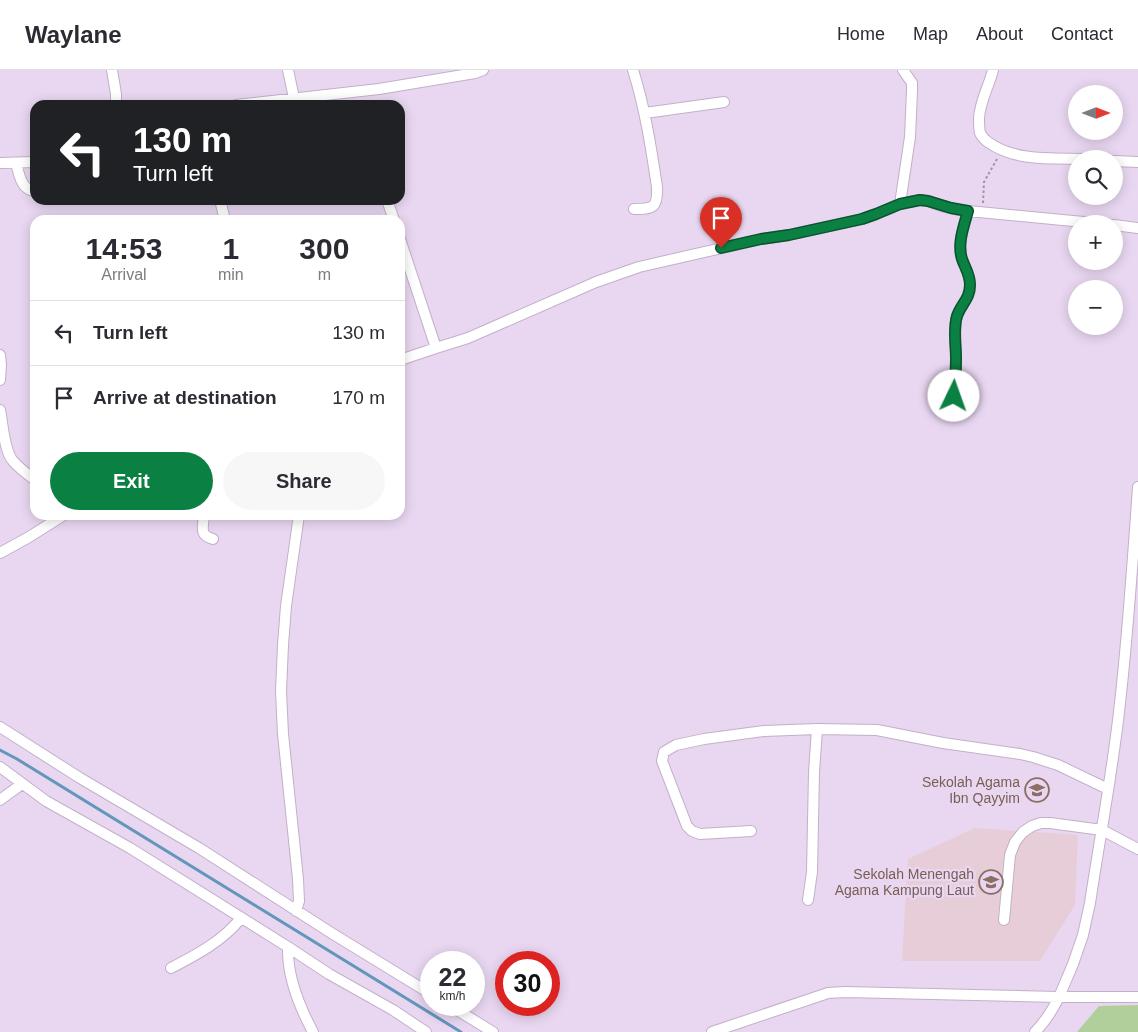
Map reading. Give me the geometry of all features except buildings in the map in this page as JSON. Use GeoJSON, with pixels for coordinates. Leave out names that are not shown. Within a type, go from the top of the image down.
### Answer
{"type":"FeatureCollection","features":[{"type":"Feature","properties":{"kind":"street"},"geometry":{"type":"LineString","coordinates":[[112,70],[116,100]]}},
{"type":"Feature","properties":{"kind":"street"},"geometry":{"type":"LineString","coordinates":[[288,70],[294,98]]}},
{"type":"Feature","properties":{"kind":"street"},"geometry":{"type":"LineString","coordinates":[[277,100],[414,84],[483,70]]}},
{"type":"Feature","properties":{"kind":"street"},"geometry":{"type":"LineString","coordinates":[[633,70],[645,113],[658,195],[657,201],[651,208],[634,208]]}},
{"type":"Feature","properties":{"kind":"street"},"geometry":{"type":"LineString","coordinates":[[900,204],[910,137],[912,91],[912,84],[903,70]]}},
{"type":"Feature","properties":{"kind":"street"},"geometry":{"type":"LineString","coordinates":[[993,70],[979,117],[980,134],[984,140],[1001,150],[1019,155],[1068,158]]}},
{"type":"Feature","properties":{"kind":"street"},"geometry":{"type":"LineString","coordinates":[[645,113],[724,102]]}},
{"type":"Feature","properties":{"kind":"street"},"geometry":{"type":"LineString","coordinates":[[1123,161],[1138,162]]}},
{"type":"Feature","properties":{"kind":"street"},"geometry":{"type":"LineString","coordinates":[[0,163],[30,162]]}},
{"type":"Feature","properties":{"kind":"street"},"geometry":{"type":"LineString","coordinates":[[16,163],[25,188],[30,190]]}},
{"type":"Feature","properties":{"kind":"street"},"geometry":{"type":"LineString","coordinates":[[405,358],[468,338],[619,273],[761,239],[789,235],[862,219],[900,204],[925,200],[951,208],[1068,220]]}},
{"type":"Feature","properties":{"kind":"street"},"geometry":{"type":"LineString","coordinates":[[954,396],[957,316],[969,294],[970,285],[970,276],[962,260],[960,246],[973,211]]}},
{"type":"Feature","properties":{"kind":"street"},"geometry":{"type":"LineString","coordinates":[[1123,226],[1138,228]]}},
{"type":"Feature","properties":{"kind":"street"},"geometry":{"type":"LineString","coordinates":[[405,254],[436,348]]}},
{"type":"Feature","properties":{"kind":"street"},"geometry":{"type":"LineString","coordinates":[[0,355],[0,380]]}},
{"type":"Feature","properties":{"kind":"street"},"geometry":{"type":"LineString","coordinates":[[0,410],[10,457],[18,467],[30,476]]}},
{"type":"Feature","properties":{"kind":"street"},"geometry":{"type":"LineString","coordinates":[[1035,1032],[1050,1015],[1073,964],[1083,935],[1090,903],[1121,695],[1138,487]]}},
{"type":"Feature","properties":{"kind":"street"},"geometry":{"type":"LineString","coordinates":[[0,553],[56,520]]}},
{"type":"Feature","properties":{"kind":"street"},"geometry":{"type":"LineString","coordinates":[[204,520],[204,534],[213,539]]}},
{"type":"Feature","properties":{"kind":"street"},"geometry":{"type":"LineString","coordinates":[[296,911],[299,901],[298,879],[283,734],[282,691],[286,606],[298,520]]}},
{"type":"Feature","properties":{"kind":"street"},"geometry":{"type":"LineString","coordinates":[[0,727],[80,778],[199,848],[296,911],[420,987]]}},
{"type":"Feature","properties":{"kind":"street"},"geometry":{"type":"LineString","coordinates":[[751,830],[700,834],[692,831],[687,826],[662,761],[664,752],[676,745],[704,739],[764,731],[817,729],[877,730],[1033,757],[1058,765],[1108,789]]}},
{"type":"Feature","properties":{"kind":"street"},"geometry":{"type":"LineString","coordinates":[[808,900],[812,872],[817,729]]}},
{"type":"Feature","properties":{"kind":"street"},"geometry":{"type":"LineString","coordinates":[[0,767],[46,800],[130,848],[329,974],[393,1010],[426,1032]]}},
{"type":"Feature","properties":{"kind":"street"},"geometry":{"type":"LineString","coordinates":[[0,800],[22,784]]}},
{"type":"Feature","properties":{"kind":"street"},"geometry":{"type":"LineString","coordinates":[[1004,920],[1010,855],[1015,842],[1032,826],[1041,823],[1102,830],[1138,849]]}},
{"type":"Feature","properties":{"kind":"street"},"geometry":{"type":"LineString","coordinates":[[171,968],[212,944],[232,929],[241,918]]}},
{"type":"Feature","properties":{"kind":"street"},"geometry":{"type":"LineString","coordinates":[[288,947],[288,959],[295,992],[313,1032]]}},
{"type":"Feature","properties":{"kind":"street"},"geometry":{"type":"LineString","coordinates":[[712,1032],[828,993],[1061,992],[1138,997]]}},
{"type":"Feature","properties":{"kind":"street"},"geometry":{"type":"LineString","coordinates":[[467,1016],[494,1032]]}},
{"type":"Feature","properties":{"kind":"path"},"geometry":{"type":"LineString","coordinates":[[973,211],[984,202],[984,188],[987,176],[1001,150]]}},
{"type":"Feature","properties":{"kind":"shaded area","name":"Sekolah Menengah Agama Kampung Laut"},"geometry":{"type":"Polygon","coordinates":[[[975,828],[1078,835],[1075,905],[1040,961],[902,961],[908,859],[975,828]]]}},
{"type":"Feature","properties":{"kind":"green space"},"geometry":{"type":"Polygon","coordinates":[[[1138,1005],[1138,1032],[1077,1032],[1099,1006],[1138,1005]]]}},
{"type":"Feature","properties":{"kind":"waterway"},"geometry":{"type":"LineString","coordinates":[[0,750],[461,1032]]}},
{"type":"Feature","properties":{"kind":"place","name":"Sekolah Agama Ibn Qayyim"},"geometry":{"type":"Point","coordinates":[1037,790]}},
{"type":"Feature","properties":{"kind":"place","name":"Sekolah Menengah Agama Kampung Laut"},"geometry":{"type":"Point","coordinates":[991,882]}},
{"type":"Feature","properties":{"kind":"route"},"geometry":{"type":"LineString","coordinates":[[721,248],[862,219],[900,204],[920,200],[968,211],[960,246],[962,260],[970,276],[970,285],[969,294],[957,316],[954,396]]}}]}
